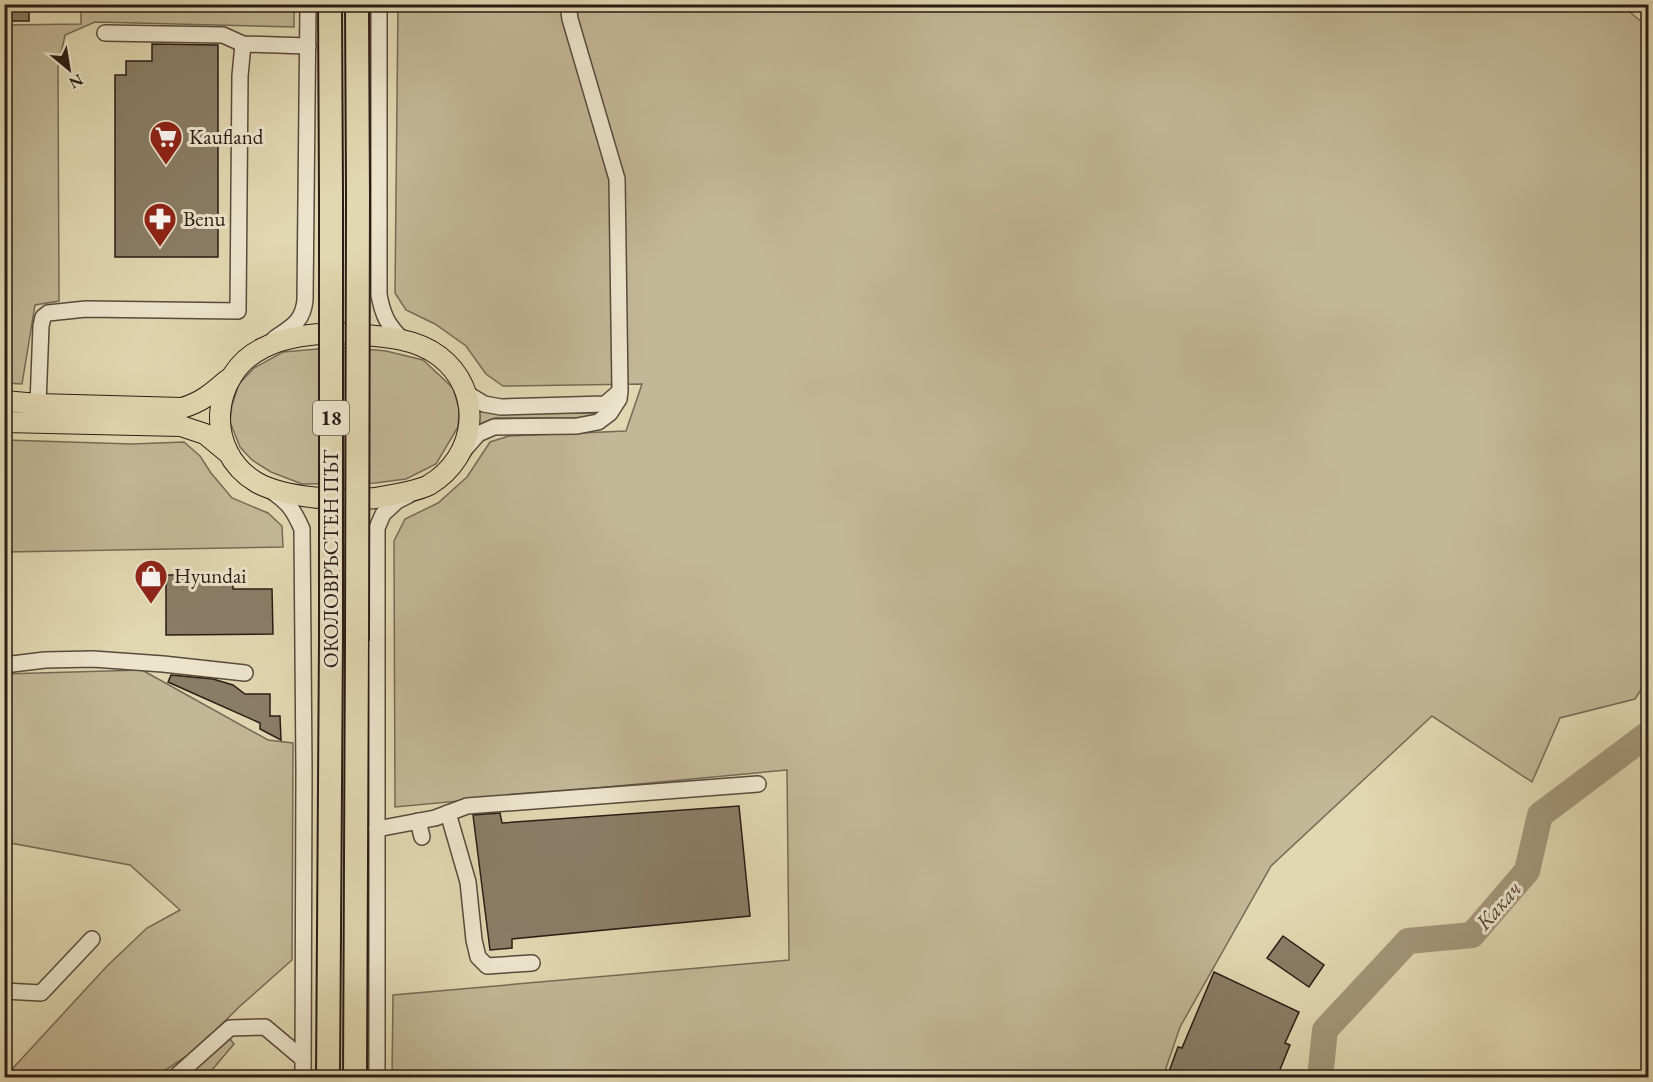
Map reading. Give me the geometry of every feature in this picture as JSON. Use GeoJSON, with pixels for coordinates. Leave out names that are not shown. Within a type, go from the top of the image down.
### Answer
{"type":"FeatureCollection","features":[{"type":"Feature","properties":{"kind":"highway","name":"ОКОЛОВРЪСТЕН ПЪТ"},"geometry":{"type":"LineString","coordinates":[[328,1077],[331,641],[330,4]]}},
{"type":"Feature","properties":{"kind":"highway","name":"ОКОЛОВРЪСТЕН ПЪТ"},"geometry":{"type":"LineString","coordinates":[[355,1077],[357,4]]}},
{"type":"Feature","properties":{"kind":"main road"},"geometry":{"type":"LineString","coordinates":[[4,401],[182,408],[197,404],[208,397],[246,360],[262,348],[294,337],[350,334],[404,340],[438,355],[459,378],[466,393],[469,428],[462,452],[448,471],[427,486],[390,495],[356,499],[319,498],[266,487],[240,469],[228,453],[205,434],[181,426],[4,422]]}},
{"type":"Feature","properties":{"kind":"main road"},"geometry":{"type":"LineString","coordinates":[[228,453],[221,436],[220,402],[234,374]]}},
{"type":"Feature","properties":{"kind":"street"},"geometry":{"type":"LineString","coordinates":[[262,348],[298,321],[304,308],[308,4]]}},
{"type":"Feature","properties":{"kind":"street"},"geometry":{"type":"LineString","coordinates":[[379,4],[379,295],[382,311],[391,328],[404,340]]}},
{"type":"Feature","properties":{"kind":"street"},"geometry":{"type":"LineString","coordinates":[[462,452],[478,434],[494,427],[577,426],[598,422],[610,413],[619,399],[617,179],[567,4]]}},
{"type":"Feature","properties":{"kind":"street"},"geometry":{"type":"LineString","coordinates":[[105,33],[223,35],[243,44],[308,46]]}},
{"type":"Feature","properties":{"kind":"street"},"geometry":{"type":"LineString","coordinates":[[38,404],[40,326],[43,317],[48,313],[86,309],[238,311],[240,76],[243,44]]}},
{"type":"Feature","properties":{"kind":"street"},"geometry":{"type":"LineString","coordinates":[[466,393],[484,404],[501,408],[605,404],[620,391]]}},
{"type":"Feature","properties":{"kind":"street"},"geometry":{"type":"LineString","coordinates":[[377,1077],[377,528],[382,514],[397,501],[427,486]]}},
{"type":"Feature","properties":{"kind":"street","name":"ОКОЛОВРЪСТЕН ПЪТ"},"geometry":{"type":"LineString","coordinates":[[266,487],[285,500],[294,510],[302,529],[303,1077]]}},
{"type":"Feature","properties":{"kind":"street"},"geometry":{"type":"LineString","coordinates":[[4,665],[45,660],[93,659],[245,673]]}},
{"type":"Feature","properties":{"kind":"street"},"geometry":{"type":"LineString","coordinates":[[377,829],[435,818],[467,806],[758,784]]}},
{"type":"Feature","properties":{"kind":"street"},"geometry":{"type":"LineString","coordinates":[[448,813],[468,882],[478,957],[487,966],[532,963]]}},
{"type":"Feature","properties":{"kind":"street"},"geometry":{"type":"LineString","coordinates":[[418,821],[422,837]]}},
{"type":"Feature","properties":{"kind":"street"},"geometry":{"type":"LineString","coordinates":[[4,991],[41,993],[92,939]]}},
{"type":"Feature","properties":{"kind":"street"},"geometry":{"type":"LineString","coordinates":[[174,1077],[230,1028],[265,1027],[303,1059]]}},
{"type":"Feature","properties":{"kind":"shaded area"},"geometry":{"type":"Polygon","coordinates":[[[1620,4],[1648,27],[1648,679],[1635,699],[1560,718],[1532,782],[1432,716],[1271,866],[1180,1027],[1163,1077],[392,1078],[393,995],[789,960],[787,770],[395,807],[394,541],[405,519],[438,503],[467,477],[490,442],[509,436],[626,431],[642,384],[503,386],[486,374],[466,346],[435,324],[406,310],[395,293],[398,5],[1620,4]]]}},
{"type":"Feature","properties":{"kind":"shaded area"},"geometry":{"type":"Polygon","coordinates":[[[81,5],[294,5],[294,27],[95,22],[65,35],[58,67],[59,301],[35,305],[22,384],[5,383],[5,25],[81,24],[81,5]]]}},
{"type":"Feature","properties":{"kind":"shaded area"},"geometry":{"type":"Polygon","coordinates":[[[341,347],[386,351],[423,360],[453,388],[459,409],[458,427],[436,464],[406,479],[375,483],[302,484],[271,472],[252,460],[240,447],[230,422],[232,405],[239,384],[254,368],[283,352],[341,347]]]}},
{"type":"Feature","properties":{"kind":"shaded area"},"geometry":{"type":"Polygon","coordinates":[[[475,404],[501,413],[596,414],[587,418],[495,418],[474,428],[475,404]]]}},
{"type":"Feature","properties":{"kind":"shaded area"},"geometry":{"type":"Polygon","coordinates":[[[5,440],[132,444],[184,442],[200,456],[232,498],[268,513],[282,526],[283,547],[6,552],[11,615],[5,625],[5,440]]]}},
{"type":"Feature","properties":{"kind":"shaded area"},"geometry":{"type":"Polygon","coordinates":[[[142,670],[268,740],[293,743],[292,960],[239,1007],[196,1050],[155,1077],[7,1077],[107,966],[147,928],[180,910],[130,865],[5,842],[4,674],[142,670]]]}},
{"type":"Feature","properties":{"kind":"shaded area"},"geometry":{"type":"Polygon","coordinates":[[[230,1039],[234,1044],[206,1077],[182,1078],[224,1041],[230,1039]]]}},
{"type":"Feature","properties":{"kind":"building"},"geometry":{"type":"Polygon","coordinates":[[[4,4],[29,4],[29,21],[4,21],[4,4]]]}},
{"type":"Feature","properties":{"kind":"building","name":"Kaufland"},"geometry":{"type":"Polygon","coordinates":[[[152,44],[218,45],[218,257],[115,257],[115,75],[126,75],[126,61],[152,61],[152,44]]]}},
{"type":"Feature","properties":{"kind":"building"},"geometry":{"type":"Polygon","coordinates":[[[166,575],[233,575],[233,589],[272,589],[273,634],[166,635],[166,575]]]}},
{"type":"Feature","properties":{"kind":"building"},"geometry":{"type":"Polygon","coordinates":[[[171,675],[213,679],[233,685],[245,694],[270,694],[270,716],[280,716],[281,740],[260,729],[260,723],[168,682],[171,675]]]}},
{"type":"Feature","properties":{"kind":"building"},"geometry":{"type":"Polygon","coordinates":[[[739,806],[750,916],[512,939],[512,948],[490,950],[473,815],[500,813],[502,823],[739,806]]]}},
{"type":"Feature","properties":{"kind":"building"},"geometry":{"type":"Polygon","coordinates":[[[1283,936],[1324,965],[1309,987],[1267,958],[1283,936]]]}},
{"type":"Feature","properties":{"kind":"building"},"geometry":{"type":"Polygon","coordinates":[[[1214,972],[1299,1012],[1285,1043],[1290,1045],[1277,1077],[1167,1077],[1178,1047],[1182,1048],[1214,972]]]}},
{"type":"Feature","properties":{"kind":"waterway","name":"Какач"},"geometry":{"type":"LineString","coordinates":[[1320,1078],[1325,1030],[1408,941],[1472,935],[1527,871],[1540,815],[1648,734]]}},
{"type":"Feature","properties":{"kind":"place","name":"Kaufland"},"geometry":{"type":"Point","coordinates":[166,166]}},
{"type":"Feature","properties":{"kind":"place","name":"Benu"},"geometry":{"type":"Point","coordinates":[160,248]}},
{"type":"Feature","properties":{"kind":"place","name":"Hyundai"},"geometry":{"type":"Point","coordinates":[151,605]}}]}
